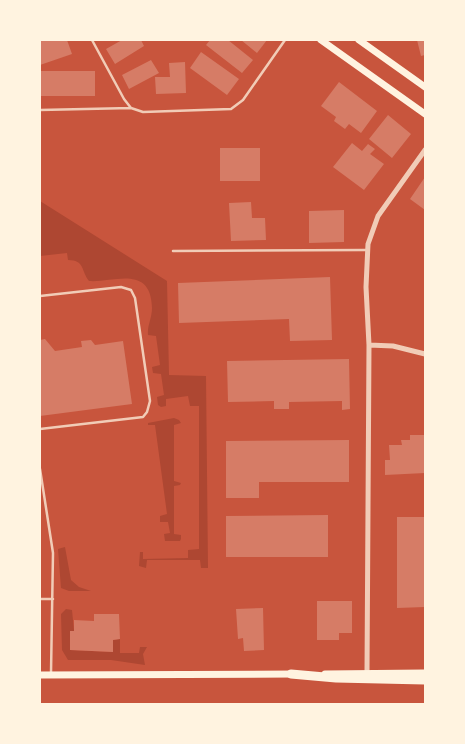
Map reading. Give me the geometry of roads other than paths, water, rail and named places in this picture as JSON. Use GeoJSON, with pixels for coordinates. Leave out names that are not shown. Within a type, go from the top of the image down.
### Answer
{"type":"FeatureCollection","features":[{"type":"Feature","properties":{"kind":"highway"},"geometry":{"type":"LineString","coordinates":[[292,674],[336,678],[425,680]]}},
{"type":"Feature","properties":{"kind":"main road"},"geometry":{"type":"LineString","coordinates":[[322,40],[425,114]]}},
{"type":"Feature","properties":{"kind":"main road"},"geometry":{"type":"LineString","coordinates":[[358,40],[425,87]]}},
{"type":"Feature","properties":{"kind":"main road"},"geometry":{"type":"LineString","coordinates":[[40,675],[425,673]]}},
{"type":"Feature","properties":{"kind":"street"},"geometry":{"type":"LineString","coordinates":[[367,673],[369,345],[366,287],[367,250],[378,216],[425,150]]}},
{"type":"Feature","properties":{"kind":"street"},"geometry":{"type":"LineString","coordinates":[[369,345],[393,346],[425,354]]}},
{"type":"Feature","properties":{"kind":"lane"},"geometry":{"type":"LineString","coordinates":[[92,40],[124,99],[131,108]]}},
{"type":"Feature","properties":{"kind":"lane"},"geometry":{"type":"LineString","coordinates":[[40,110],[131,108],[143,112],[231,109],[243,100],[285,40]]}},
{"type":"Feature","properties":{"kind":"lane"},"geometry":{"type":"LineString","coordinates":[[173,251],[367,250]]}},
{"type":"Feature","properties":{"kind":"lane"},"geometry":{"type":"LineString","coordinates":[[40,296],[121,287],[131,290],[135,298],[150,401],[147,412],[142,417],[40,429]]}},
{"type":"Feature","properties":{"kind":"lane"},"geometry":{"type":"LineString","coordinates":[[40,469],[53,553],[51,674]]}},
{"type":"Feature","properties":{"kind":"lane"},"geometry":{"type":"LineString","coordinates":[[40,599],[53,599]]}}]}
